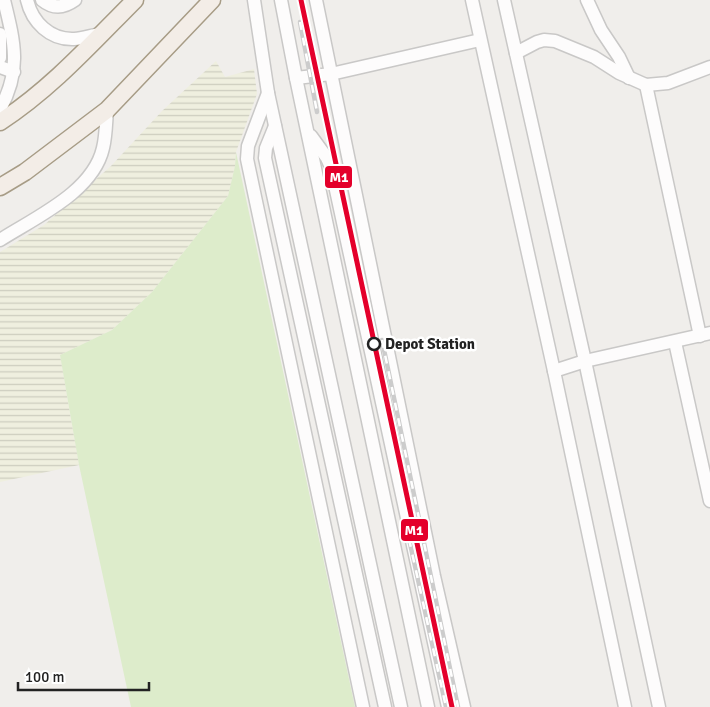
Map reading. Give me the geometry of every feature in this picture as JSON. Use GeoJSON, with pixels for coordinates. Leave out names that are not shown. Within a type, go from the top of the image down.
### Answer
{"type":"FeatureCollection","features":[{"type":"Feature","properties":{"kind":"main road"},"geometry":{"type":"LineString","coordinates":[[0,122],[16,112],[72,63],[135,0]]}},
{"type":"Feature","properties":{"kind":"main road"},"geometry":{"type":"LineString","coordinates":[[0,187],[25,172],[107,110],[212,0]]}},
{"type":"Feature","properties":{"kind":"street"},"geometry":{"type":"LineString","coordinates":[[0,58],[4,42],[4,0]]}},
{"type":"Feature","properties":{"kind":"street"},"geometry":{"type":"LineString","coordinates":[[27,0],[29,9],[36,22],[45,30],[58,37],[74,39],[101,34]]}},
{"type":"Feature","properties":{"kind":"street"},"geometry":{"type":"LineString","coordinates":[[42,0],[46,4],[64,6],[75,0]]}},
{"type":"Feature","properties":{"kind":"street"},"geometry":{"type":"LineString","coordinates":[[254,0],[275,126],[401,707]]}},
{"type":"Feature","properties":{"kind":"street"},"geometry":{"type":"LineString","coordinates":[[281,0],[428,707]]}},
{"type":"Feature","properties":{"kind":"street"},"geometry":{"type":"LineString","coordinates":[[316,0],[434,576],[464,707]]}},
{"type":"Feature","properties":{"kind":"street"},"geometry":{"type":"LineString","coordinates":[[472,0],[554,371],[625,707]]}},
{"type":"Feature","properties":{"kind":"street"},"geometry":{"type":"LineString","coordinates":[[504,0],[585,362],[659,707]]}},
{"type":"Feature","properties":{"kind":"street"},"geometry":{"type":"LineString","coordinates":[[587,0],[601,30],[630,78]]}},
{"type":"Feature","properties":{"kind":"street"},"geometry":{"type":"LineString","coordinates":[[0,34],[14,72],[8,95],[0,109]]}},
{"type":"Feature","properties":{"kind":"street"},"geometry":{"type":"LineString","coordinates":[[296,78],[331,74],[480,40]]}},
{"type":"Feature","properties":{"kind":"street"},"geometry":{"type":"LineString","coordinates":[[516,53],[537,42],[544,40],[555,41],[594,57],[646,85],[668,83],[710,67]]}},
{"type":"Feature","properties":{"kind":"street"},"geometry":{"type":"LineString","coordinates":[[0,67],[14,72]]}},
{"type":"Feature","properties":{"kind":"street"},"geometry":{"type":"LineString","coordinates":[[554,371],[585,362],[705,335],[646,85]]}},
{"type":"Feature","properties":{"kind":"street"},"geometry":{"type":"LineString","coordinates":[[268,92],[248,146],[247,159],[363,707]]}},
{"type":"Feature","properties":{"kind":"street"},"geometry":{"type":"LineString","coordinates":[[0,240],[58,204],[85,183],[98,163],[104,146],[107,110]]}},
{"type":"Feature","properties":{"kind":"street"},"geometry":{"type":"LineString","coordinates":[[275,126],[266,148],[265,158],[385,707]]}},
{"type":"Feature","properties":{"kind":"street"},"geometry":{"type":"LineString","coordinates":[[308,132],[327,158],[331,167],[448,707]]}},
{"type":"Feature","properties":{"kind":"street"},"geometry":{"type":"LineString","coordinates":[[675,342],[710,500]]}},
{"type":"Feature","properties":{"kind":"green space"},"geometry":{"type":"Polygon","coordinates":[[[216,61],[225,77],[254,69],[257,94],[236,152],[235,166],[228,196],[152,292],[112,330],[60,355],[79,465],[0,482],[0,252],[44,225],[111,166],[162,111],[216,61]]]}},
{"type":"Feature","properties":{"kind":"green space"},"geometry":{"type":"Polygon","coordinates":[[[236,152],[355,707],[131,707],[79,465],[60,355],[112,330],[152,292],[228,196],[235,166],[236,152]]]}},
{"type":"Feature","properties":{"kind":"railway"},"geometry":{"type":"LineString","coordinates":[[300,22],[317,112]]}},
{"type":"Feature","properties":{"kind":"railway"},"geometry":{"type":"LineString","coordinates":[[382,340],[458,707]]}},
{"type":"Feature","properties":{"kind":"railway"},"geometry":{"type":"LineString","coordinates":[[374,342],[395,441]]}},
{"type":"Feature","properties":{"kind":"railway"},"geometry":{"type":"LineString","coordinates":[[409,539],[446,707]]}},
{"type":"Feature","properties":{"kind":"transit line","name":"M1"},"geometry":{"type":"LineString","coordinates":[[301,0],[452,707]]}},
{"type":"Feature","properties":{"kind":"place","name":"Depot Station"},"geometry":{"type":"Point","coordinates":[374,344]}}]}
